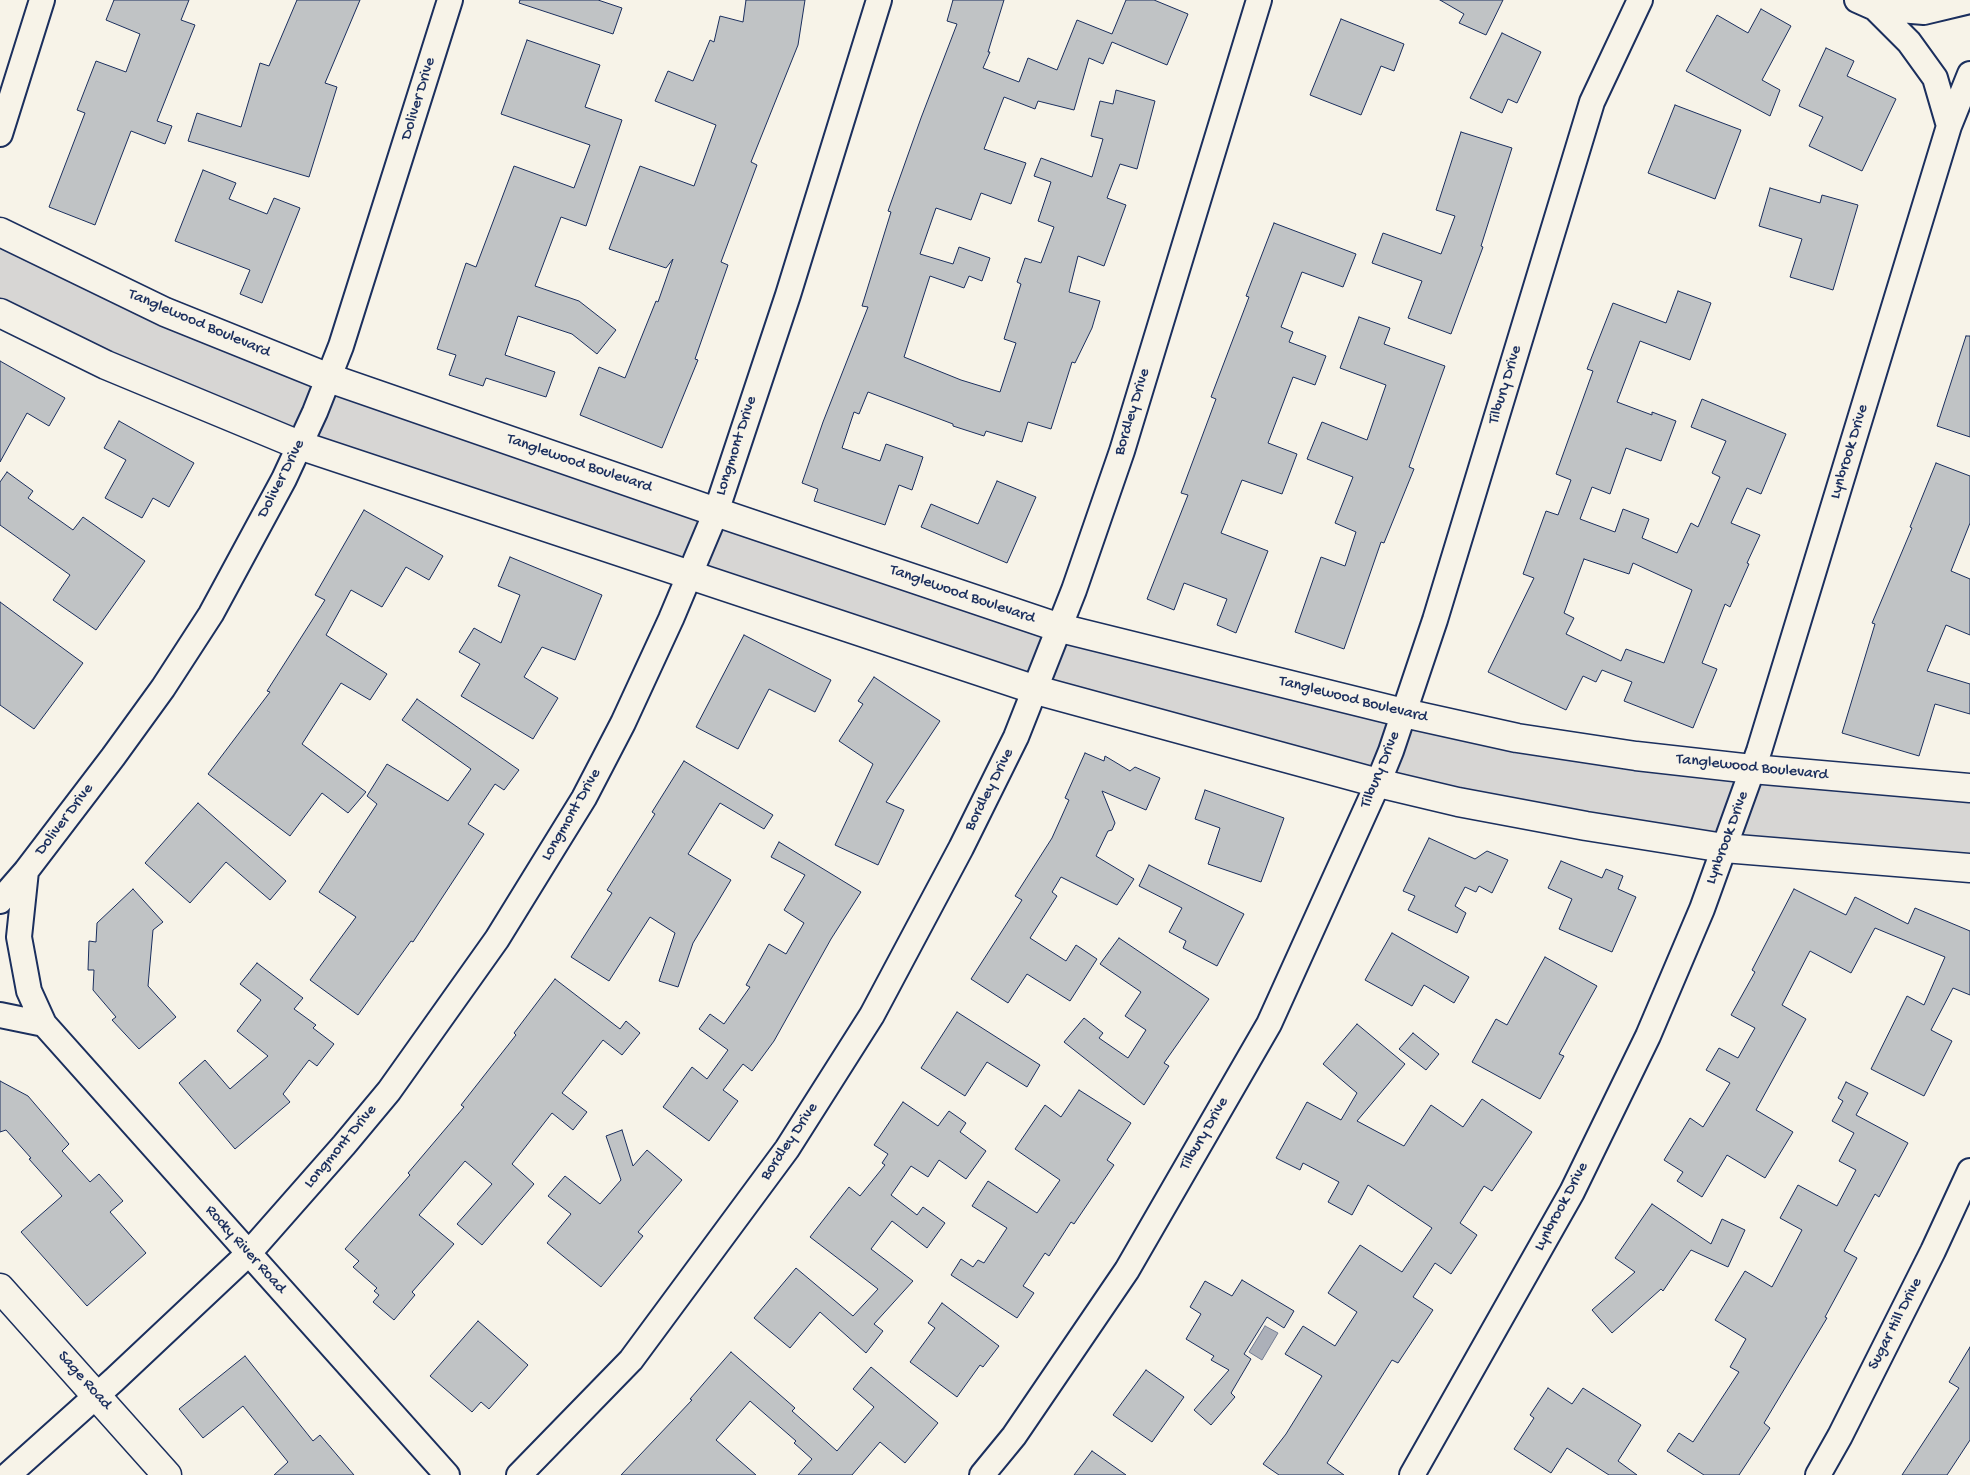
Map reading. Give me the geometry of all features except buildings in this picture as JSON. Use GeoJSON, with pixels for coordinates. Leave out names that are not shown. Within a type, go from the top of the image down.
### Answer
{"type":"FeatureCollection","features":[{"type":"Feature","properties":{"kind":"street"},"geometry":{"type":"LineString","coordinates":[[0,134],[42,0]]}},
{"type":"Feature","properties":{"kind":"street","name":"Doliver Drive"},"geometry":{"type":"LineString","coordinates":[[0,901],[26,871],[146,711],[211,614],[284,479],[329,378],[341,346],[450,0]]}},
{"type":"Feature","properties":{"kind":"street","name":"Longmont Drive"},"geometry":{"type":"LineString","coordinates":[[8,1475],[248,1254],[344,1145],[389,1090],[496,939],[584,798],[623,723],[690,575],[716,512],[788,295],[879,0]]}},
{"type":"Feature","properties":{"kind":"street","name":"Bordley Drive"},"geometry":{"type":"LineString","coordinates":[[518,1475],[630,1360],[787,1149],[872,1015],[961,848],[1016,738],[1060,628],[1122,451],[1259,0]]}},
{"type":"Feature","properties":{"kind":"street","name":"Tilbury Drive"},"geometry":{"type":"LineString","coordinates":[[982,1475],[1014,1436],[1127,1270],[1269,1024],[1378,783],[1391,751],[1435,620],[1592,102],[1640,0]]}},
{"type":"Feature","properties":{"kind":"street"},"geometry":{"type":"LineString","coordinates":[[1866,4],[1924,12],[1970,1]]}},
{"type":"Feature","properties":{"kind":"street"},"geometry":{"type":"LineString","coordinates":[[1866,4],[1909,42],[1935,78],[1949,126]]}},
{"type":"Feature","properties":{"kind":"street","name":"Lynbrook Drive"},"geometry":{"type":"LineString","coordinates":[[1412,1475],[1572,1192],[1648,1036],[1702,908],[1752,769],[1949,126],[1970,74]]}},
{"type":"Feature","properties":{"kind":"street","name":"Tanglewood Boulevard"},"geometry":{"type":"LineString","coordinates":[[0,232],[165,312],[329,378],[716,512],[1060,628],[1404,713],[1527,740],[1636,756],[1752,769],[1970,788]]}},
{"type":"Feature","properties":{"kind":"street"},"geometry":{"type":"LineString","coordinates":[[0,313],[106,365],[300,445],[1036,690],[1378,783],[1458,802],[1586,826],[1724,848],[1970,868]]}},
{"type":"Feature","properties":{"kind":"street","name":"Rocky River Road"},"geometry":{"type":"LineString","coordinates":[[26,871],[19,937],[28,991],[44,1024],[447,1475]]}},
{"type":"Feature","properties":{"kind":"street"},"geometry":{"type":"LineString","coordinates":[[0,1015],[44,1024]]}},
{"type":"Feature","properties":{"kind":"street","name":"Sugar Hill Drive"},"geometry":{"type":"LineString","coordinates":[[1818,1475],[1840,1436],[1933,1251],[1970,1171]]}},
{"type":"Feature","properties":{"kind":"street","name":"Sage Road"},"geometry":{"type":"LineString","coordinates":[[0,1288],[167,1475]]}},
{"type":"Feature","properties":{"kind":"shaded area"},"geometry":{"type":"Polygon","coordinates":[[[0,238],[150,312],[1199,672],[1970,798],[1970,862],[1897,856],[1558,813],[1200,729],[309,442],[0,306],[0,238]]]}},
{"type":"Feature","properties":{"kind":"shaded area"},"geometry":{"type":"Polygon","coordinates":[[[1265,1326],[1278,1333],[1262,1360],[1249,1352],[1265,1326]]]}}]}
